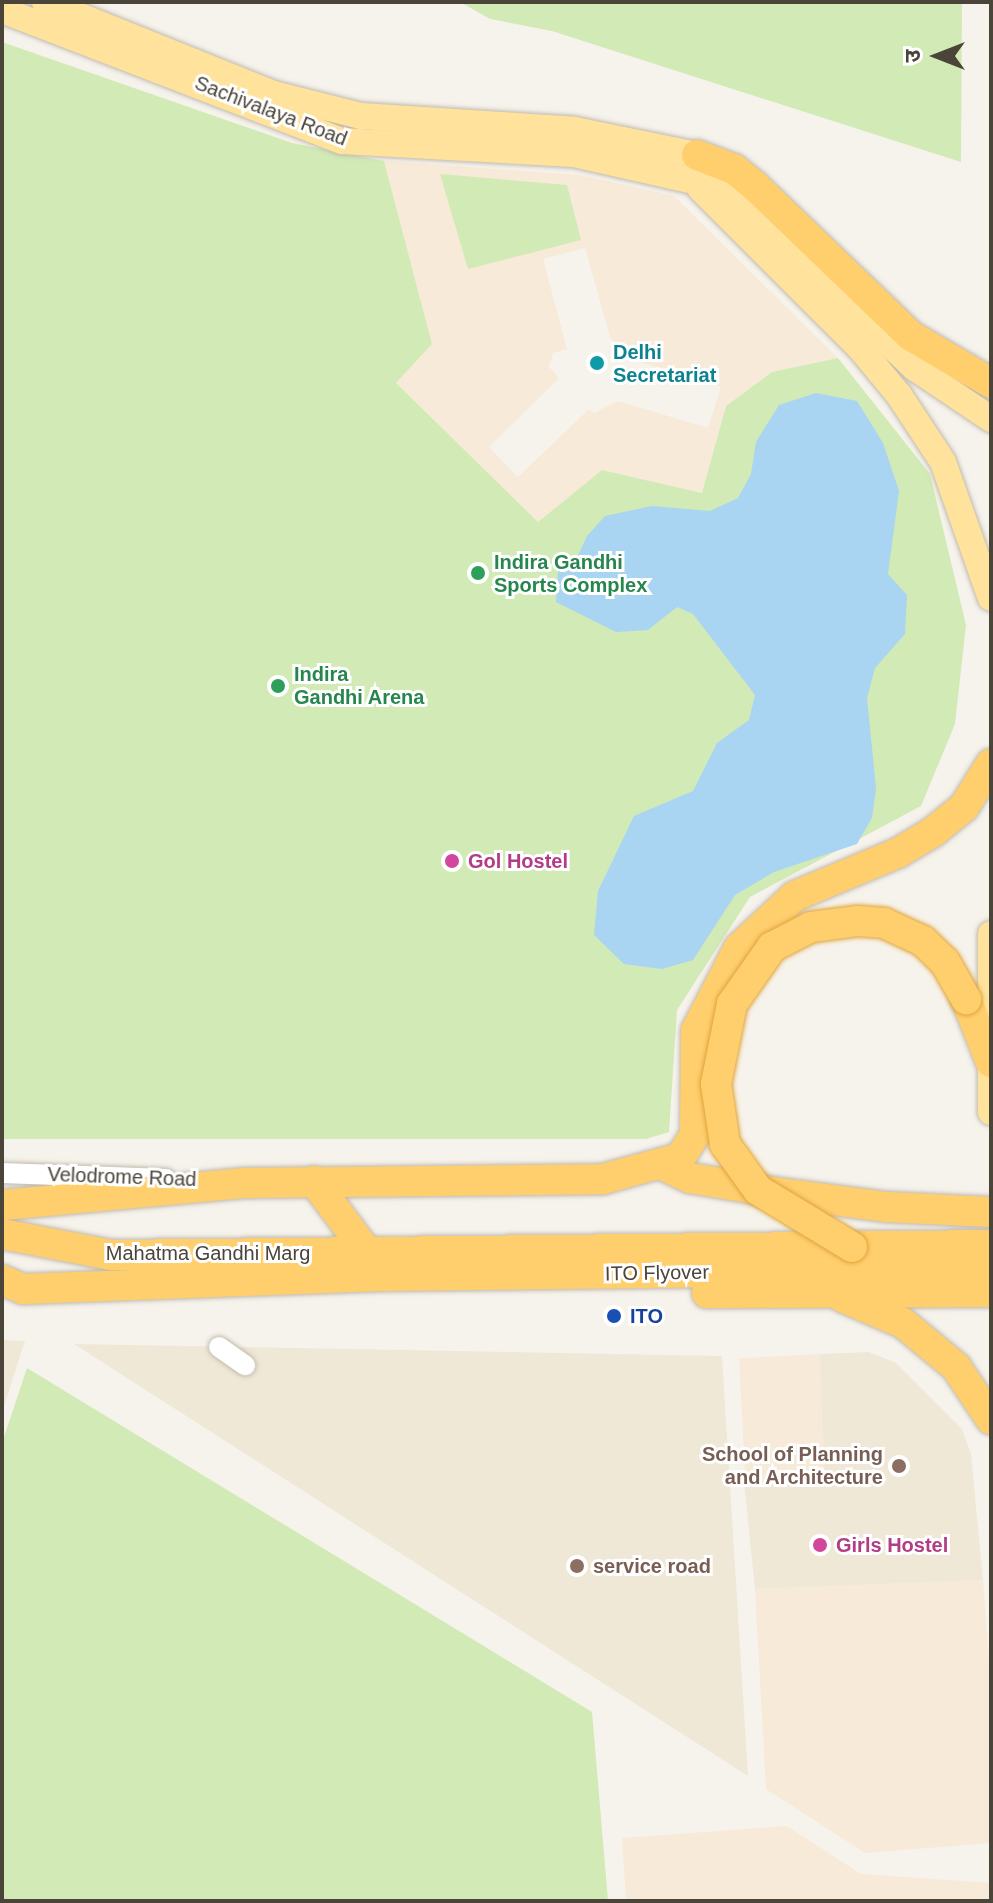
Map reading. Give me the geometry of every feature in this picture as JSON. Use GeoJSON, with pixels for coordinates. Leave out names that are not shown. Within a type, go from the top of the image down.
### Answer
{"type":"FeatureCollection","features":[{"type":"Feature","properties":{"kind":"highway"},"geometry":{"type":"LineString","coordinates":[[695,167],[734,169],[808,267],[911,336],[991,383]]}},
{"type":"Feature","properties":{"kind":"highway"},"geometry":{"type":"LineString","coordinates":[[2,1205],[243,1183],[603,1179],[680,1158],[695,1135],[696,1031],[739,948],[795,896],[898,853],[933,832],[964,807],[991,764]]}},
{"type":"Feature","properties":{"kind":"highway"},"geometry":{"type":"LineString","coordinates":[[852,1247],[758,1190],[725,1144],[716,1084],[732,1004],[772,947],[811,927],[857,921],[884,923],[923,941],[945,962],[966,999],[991,1062]]}},
{"type":"Feature","properties":{"kind":"highway"},"geometry":{"type":"LineString","coordinates":[[662,1165],[690,1178],[773,1192],[887,1207],[991,1212]]}},
{"type":"Feature","properties":{"kind":"highway"},"geometry":{"type":"LineString","coordinates":[[314,1181],[377,1260]]}},
{"type":"Feature","properties":{"kind":"highway","name":"Mahatma Gandhi Marg"},"geometry":{"type":"LineString","coordinates":[[2,1234],[111,1255],[377,1260]]}},
{"type":"Feature","properties":{"kind":"highway","name":"ITO Flyover"},"geometry":{"type":"LineString","coordinates":[[323,1277],[377,1260],[991,1245]]}},
{"type":"Feature","properties":{"kind":"highway","name":"ITO Flyover"},"geometry":{"type":"LineString","coordinates":[[377,1260],[991,1269]]}},
{"type":"Feature","properties":{"kind":"highway"},"geometry":{"type":"LineString","coordinates":[[323,1277],[388,1292],[991,1292]]}},
{"type":"Feature","properties":{"kind":"highway","name":"Mahatma Gandhi Marg"},"geometry":{"type":"LineString","coordinates":[[9,1286],[323,1277]]}},
{"type":"Feature","properties":{"kind":"highway"},"geometry":{"type":"LineString","coordinates":[[833,1293],[903,1323],[956,1367],[991,1419]]}},
{"type":"Feature","properties":{"kind":"main road","name":"Sachivalaya Road"},"geometry":{"type":"LineString","coordinates":[[45,2],[274,94],[439,136],[574,154],[637,169],[695,167]]}},
{"type":"Feature","properties":{"kind":"main road","name":"Sachivalaya Road"},"geometry":{"type":"LineString","coordinates":[[2,10],[355,143],[575,130],[643,140],[695,167]]}},
{"type":"Feature","properties":{"kind":"main road"},"geometry":{"type":"LineString","coordinates":[[355,143],[361,116]]}},
{"type":"Feature","properties":{"kind":"main road"},"geometry":{"type":"LineString","coordinates":[[637,169],[643,140]]}},
{"type":"Feature","properties":{"kind":"main road"},"geometry":{"type":"LineString","coordinates":[[695,167],[927,377],[991,419]]}},
{"type":"Feature","properties":{"kind":"main road"},"geometry":{"type":"LineString","coordinates":[[808,267],[943,462],[991,598]]}},
{"type":"Feature","properties":{"kind":"main road"},"geometry":{"type":"LineString","coordinates":[[991,934],[991,1112]]}},
{"type":"Feature","properties":{"kind":"street","name":"Velodrome Road"},"geometry":{"type":"LineString","coordinates":[[2,1173],[243,1183]]}},
{"type":"Feature","properties":{"kind":"street"},"geometry":{"type":"LineString","coordinates":[[219,1347],[245,1365]]}},
{"type":"Feature","properties":{"kind":"shaded area"},"geometry":{"type":"Polygon","coordinates":[[[384,161],[580,175],[674,196],[838,358],[772,372],[726,406],[702,493],[602,470],[538,522],[396,383],[432,344],[384,161]],[[585,248],[543,259],[567,349],[553,353],[549,367],[559,378],[489,447],[518,477],[589,409],[594,413],[618,401],[708,428],[721,387],[631,359],[610,337],[585,248]]]}},
{"type":"Feature","properties":{"kind":"shaded area"},"geometry":{"type":"Polygon","coordinates":[[[2,1340],[25,1341],[2,1412],[2,1340]]]}},
{"type":"Feature","properties":{"kind":"shaded area","name":"service road"},"geometry":{"type":"Polygon","coordinates":[[[74,1344],[722,1356],[748,1776],[74,1344]]]}},
{"type":"Feature","properties":{"kind":"shaded area","name":"School of Planning and Architecture"},"geometry":{"type":"Polygon","coordinates":[[[869,1352],[896,1363],[962,1429],[971,1454],[983,1580],[755,1589],[744,1482],[825,1479],[820,1354],[869,1352]]]}},
{"type":"Feature","properties":{"kind":"shaded area"},"geometry":{"type":"Polygon","coordinates":[[[820,1354],[827,1479],[746,1483],[739,1358],[820,1354]]]}},
{"type":"Feature","properties":{"kind":"shaded area"},"geometry":{"type":"Polygon","coordinates":[[[983,1580],[991,1691],[991,1843],[865,1853],[766,1789],[755,1589],[983,1580]]]}},
{"type":"Feature","properties":{"kind":"shaded area"},"geometry":{"type":"Polygon","coordinates":[[[787,1826],[861,1874],[991,1883],[991,1901],[626,1901],[622,1838],[787,1826]]]}},
{"type":"Feature","properties":{"kind":"green space"},"geometry":{"type":"Polygon","coordinates":[[[460,2],[962,2],[961,162],[552,31],[490,19],[460,2]]]}},
{"type":"Feature","properties":{"kind":"green space","name":"Indira Gandhi Sports Complex"},"geometry":{"type":"Polygon","coordinates":[[[2,42],[292,143],[384,161],[432,344],[396,383],[538,522],[602,470],[702,493],[726,406],[772,372],[838,358],[930,474],[966,625],[955,724],[921,806],[750,897],[677,1010],[669,1132],[646,1139],[2,1139],[2,42]]]}},
{"type":"Feature","properties":{"kind":"green space"},"geometry":{"type":"Polygon","coordinates":[[[440,174],[567,185],[581,240],[468,269],[440,174]]]}},
{"type":"Feature","properties":{"kind":"green space"},"geometry":{"type":"Polygon","coordinates":[[[27,1368],[592,1712],[608,1901],[2,1901],[2,1443],[27,1368]]]}},
{"type":"Feature","properties":{"kind":"water"},"geometry":{"type":"Polygon","coordinates":[[[816,393],[857,401],[883,443],[899,491],[888,574],[907,595],[905,634],[875,668],[867,698],[876,788],[872,818],[857,844],[774,872],[735,895],[693,960],[662,969],[624,964],[594,935],[598,891],[634,816],[693,791],[717,743],[749,720],[755,695],[693,614],[677,607],[648,630],[616,632],[556,602],[558,571],[574,564],[587,536],[605,516],[652,506],[710,511],[738,498],[751,474],[756,442],[779,405],[816,393]]]}},
{"type":"Feature","properties":{"kind":"place","name":"Delhi Secretariat"},"geometry":{"type":"Point","coordinates":[597,363]}},
{"type":"Feature","properties":{"kind":"place","name":"Indira Gandhi Sports Complex"},"geometry":{"type":"Point","coordinates":[478,573]}},
{"type":"Feature","properties":{"kind":"place","name":"Indira Gandhi Arena"},"geometry":{"type":"Point","coordinates":[278,686]}},
{"type":"Feature","properties":{"kind":"place","name":"Gol Hostel"},"geometry":{"type":"Point","coordinates":[452,861]}},
{"type":"Feature","properties":{"kind":"place","name":"ITO"},"geometry":{"type":"Point","coordinates":[614,1316]}},
{"type":"Feature","properties":{"kind":"place","name":"School of Planning and Architecture"},"geometry":{"type":"Point","coordinates":[899,1466]}},
{"type":"Feature","properties":{"kind":"place","name":"Girls Hostel"},"geometry":{"type":"Point","coordinates":[820,1545]}},
{"type":"Feature","properties":{"kind":"place","name":"service road"},"geometry":{"type":"Point","coordinates":[577,1566]}}]}
